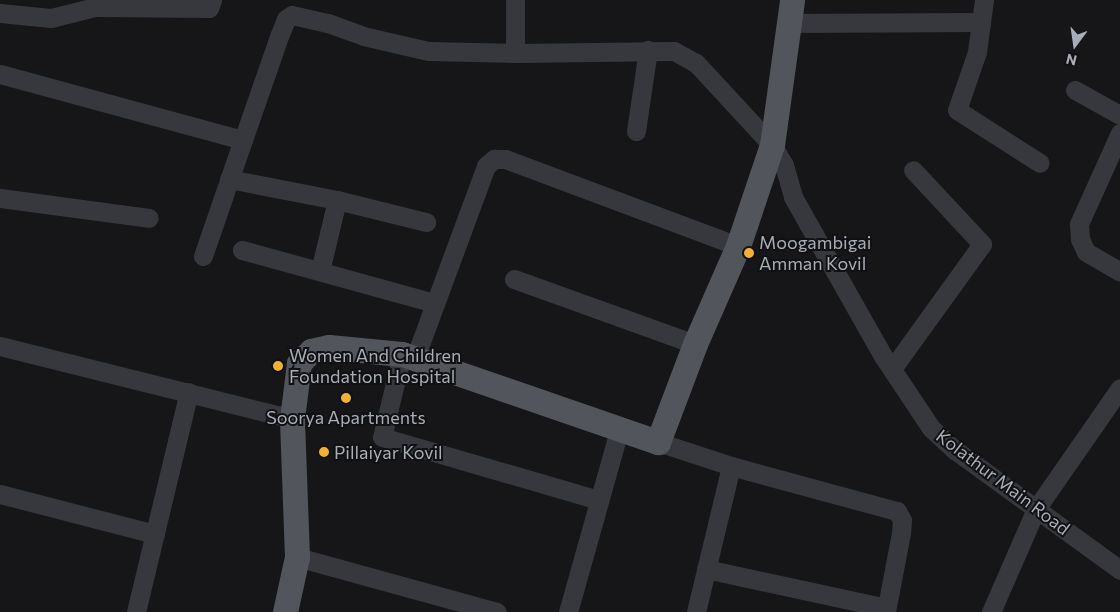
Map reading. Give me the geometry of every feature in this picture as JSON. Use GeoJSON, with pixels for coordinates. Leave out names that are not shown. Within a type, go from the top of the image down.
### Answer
{"type":"FeatureCollection","features":[{"type":"Feature","properties":{"kind":"main road"},"geometry":{"type":"LineString","coordinates":[[284,612],[297,557],[292,419],[299,363],[311,351],[329,347],[409,356],[658,442],[696,344],[738,246],[772,145],[791,11]]}},
{"type":"Feature","properties":{"kind":"street"},"geometry":{"type":"LineString","coordinates":[[0,13],[51,18],[96,4],[209,8],[212,0]]}},
{"type":"Feature","properties":{"kind":"street"},"geometry":{"type":"LineString","coordinates":[[515,0],[516,53]]}},
{"type":"Feature","properties":{"kind":"street"},"geometry":{"type":"LineString","coordinates":[[984,0],[972,68],[957,110],[1040,164]]}},
{"type":"Feature","properties":{"kind":"street"},"geometry":{"type":"LineString","coordinates":[[791,11],[981,22]]}},
{"type":"Feature","properties":{"kind":"street","name":"Kolathur Main Road"},"geometry":{"type":"LineString","coordinates":[[243,140],[280,34],[286,19],[292,15],[328,23],[363,36],[428,50],[516,53],[674,51],[696,63],[772,145],[784,165],[793,197],[892,369],[931,428],[942,440],[1120,570]]}},
{"type":"Feature","properties":{"kind":"street"},"geometry":{"type":"LineString","coordinates":[[636,131],[648,50]]}},
{"type":"Feature","properties":{"kind":"street"},"geometry":{"type":"LineString","coordinates":[[0,74],[243,140],[203,256]]}},
{"type":"Feature","properties":{"kind":"street"},"geometry":{"type":"LineString","coordinates":[[1075,90],[1120,115]]}},
{"type":"Feature","properties":{"kind":"street"},"geometry":{"type":"LineString","coordinates":[[1120,133],[1079,224],[1080,239],[1086,252],[1120,272]]}},
{"type":"Feature","properties":{"kind":"street"},"geometry":{"type":"LineString","coordinates":[[599,500],[382,437],[409,356],[435,303],[486,166],[494,159],[505,159],[738,246]]}},
{"type":"Feature","properties":{"kind":"street"},"geometry":{"type":"LineString","coordinates":[[892,369],[982,244],[912,170]]}},
{"type":"Feature","properties":{"kind":"street"},"geometry":{"type":"LineString","coordinates":[[229,179],[337,200],[426,222]]}},
{"type":"Feature","properties":{"kind":"street"},"geometry":{"type":"LineString","coordinates":[[0,198],[149,218]]}},
{"type":"Feature","properties":{"kind":"street"},"geometry":{"type":"LineString","coordinates":[[320,271],[337,200]]}},
{"type":"Feature","properties":{"kind":"street"},"geometry":{"type":"LineString","coordinates":[[242,250],[435,303]]}},
{"type":"Feature","properties":{"kind":"street"},"geometry":{"type":"LineString","coordinates":[[514,279],[696,344]]}},
{"type":"Feature","properties":{"kind":"street"},"geometry":{"type":"LineString","coordinates":[[0,346],[292,419]]}},
{"type":"Feature","properties":{"kind":"street"},"geometry":{"type":"LineString","coordinates":[[991,612],[1036,509],[1120,388]]}},
{"type":"Feature","properties":{"kind":"street"},"geometry":{"type":"LineString","coordinates":[[136,612],[189,392]]}},
{"type":"Feature","properties":{"kind":"street"},"geometry":{"type":"LineString","coordinates":[[568,612],[619,430]]}},
{"type":"Feature","properties":{"kind":"street"},"geometry":{"type":"LineString","coordinates":[[658,442],[731,466],[897,511],[902,520],[886,610],[706,569]]}},
{"type":"Feature","properties":{"kind":"street"},"geometry":{"type":"LineString","coordinates":[[696,612],[731,466]]}},
{"type":"Feature","properties":{"kind":"street"},"geometry":{"type":"LineString","coordinates":[[0,494],[155,534]]}},
{"type":"Feature","properties":{"kind":"street"},"geometry":{"type":"LineString","coordinates":[[297,557],[497,612]]}},
{"type":"Feature","properties":{"kind":"place","name":"Moogambigai Amman Kovil"},"geometry":{"type":"Point","coordinates":[749,253]}},
{"type":"Feature","properties":{"kind":"place","name":"Women And Children Foundation Hospital"},"geometry":{"type":"Point","coordinates":[278,366]}},
{"type":"Feature","properties":{"kind":"place","name":"Soorya Apartments"},"geometry":{"type":"Point","coordinates":[346,398]}},
{"type":"Feature","properties":{"kind":"place","name":"Pillaiyar Kovil"},"geometry":{"type":"Point","coordinates":[324,452]}}]}
